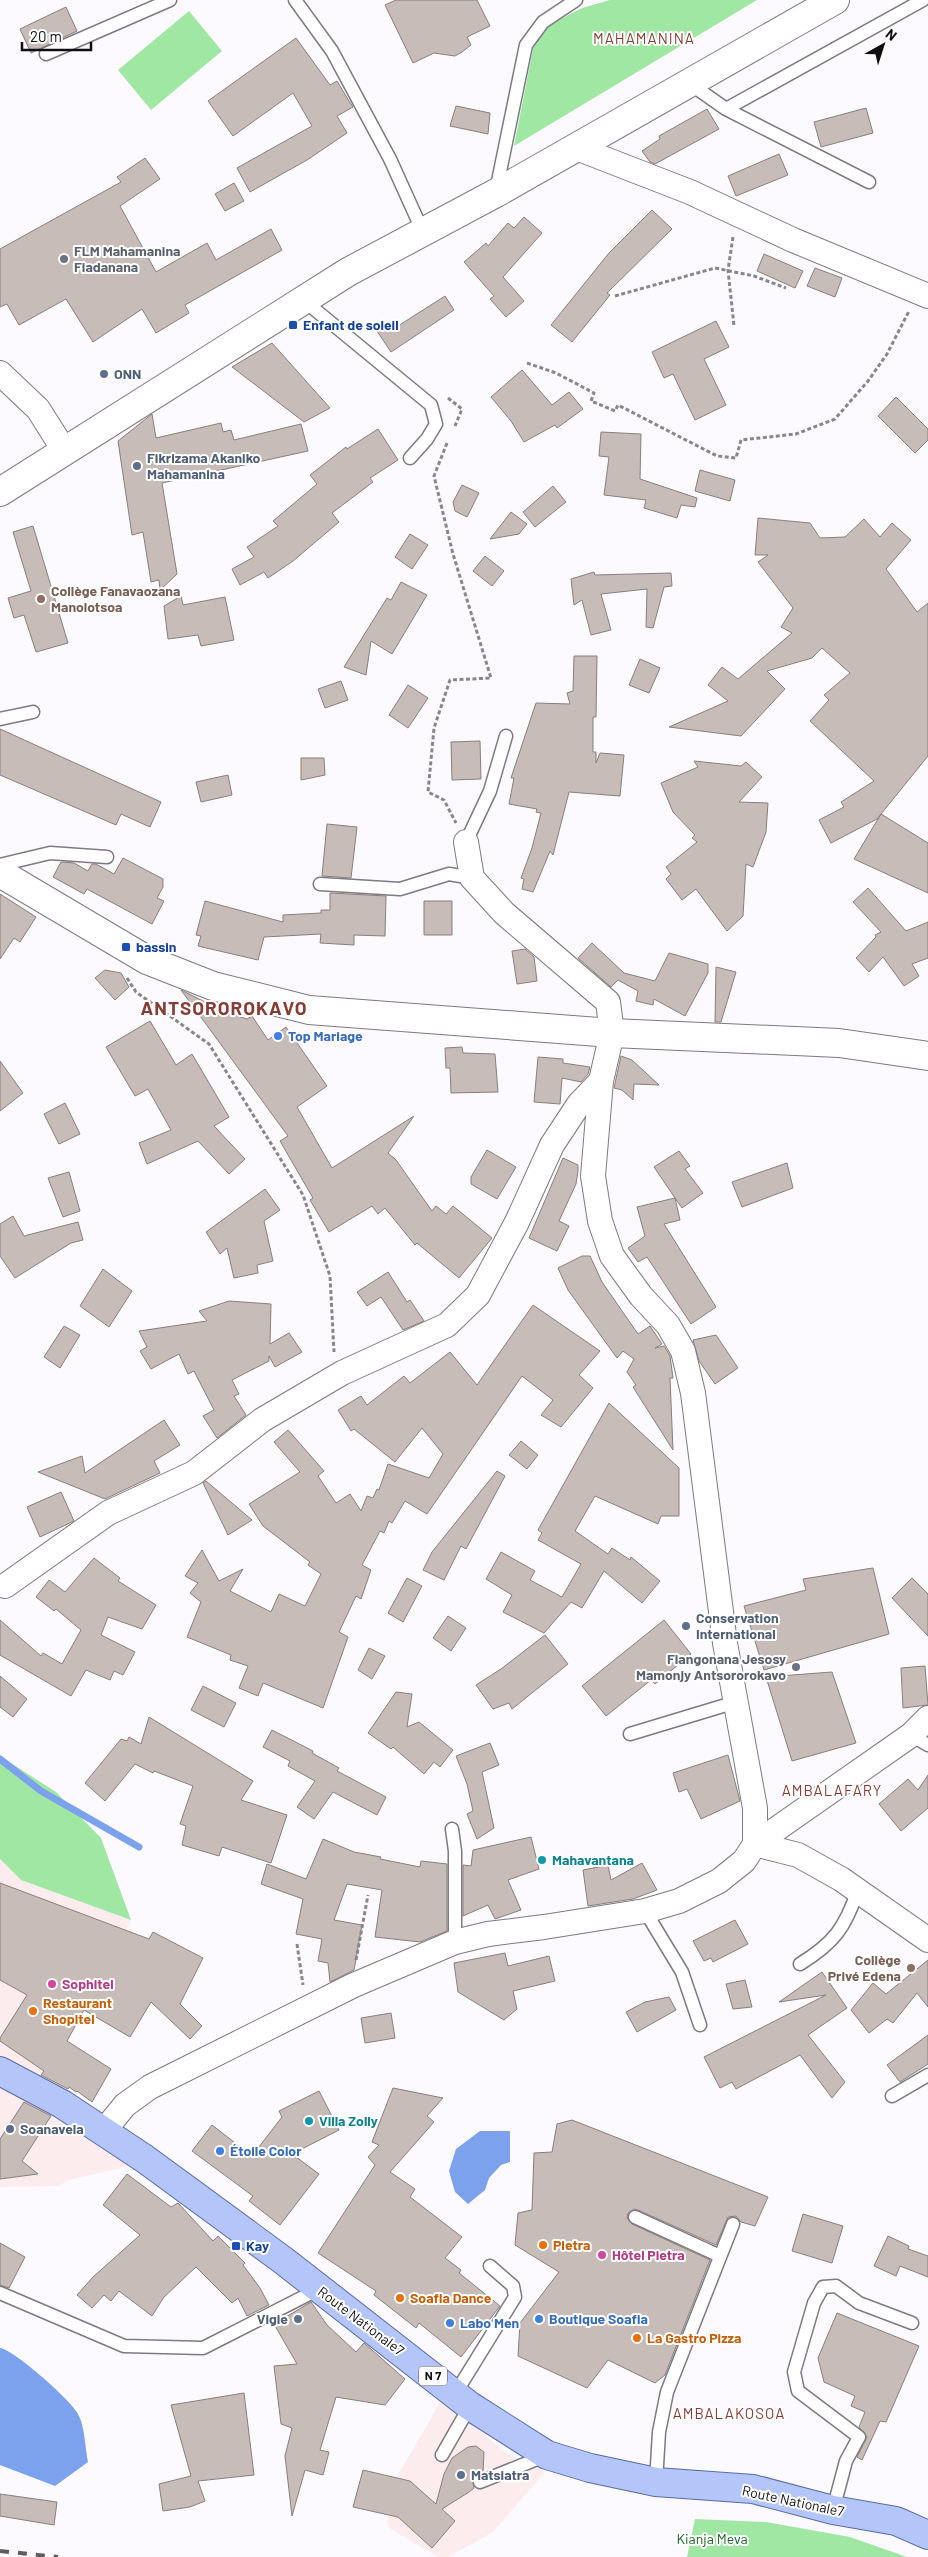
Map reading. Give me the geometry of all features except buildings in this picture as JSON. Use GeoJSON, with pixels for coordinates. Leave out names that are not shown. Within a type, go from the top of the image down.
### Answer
{"type":"FeatureCollection","features":[{"type":"Feature","properties":{"kind":"main road","name":"Route Nationale7"},"geometry":{"type":"LineString","coordinates":[[0,2071],[62,2104],[145,2159],[463,2400],[546,2455],[590,2468],[656,2482],[753,2489],[833,2510],[896,2521],[928,2535]]}},
{"type":"Feature","properties":{"kind":"street"},"geometry":{"type":"LineString","coordinates":[[0,492],[302,300],[496,193],[835,0]]}},
{"type":"Feature","properties":{"kind":"street"},"geometry":{"type":"LineString","coordinates":[[574,147],[739,212],[793,240],[923,294]]}},
{"type":"Feature","properties":{"kind":"street"},"geometry":{"type":"LineString","coordinates":[[0,373],[38,409],[64,450]]}},
{"type":"Feature","properties":{"kind":"street"},"geometry":{"type":"LineString","coordinates":[[466,842],[472,878],[504,913],[608,1002],[612,1033],[601,1081],[593,1176],[600,1221],[612,1256],[641,1296],[668,1325],[683,1351],[694,1393],[725,1643],[755,1808],[755,1844]]}},
{"type":"Feature","properties":{"kind":"street"},"geometry":{"type":"LineString","coordinates":[[0,873],[147,960],[213,986],[309,1010],[612,1033],[839,1044],[880,1048],[928,1056]]}},
{"type":"Feature","properties":{"kind":"street"},"geometry":{"type":"LineString","coordinates":[[5,1586],[108,1513],[194,1473],[262,1420],[342,1374],[447,1325],[478,1295],[518,1222],[552,1145],[579,1104],[601,1081]]}},
{"type":"Feature","properties":{"kind":"street"},"geometry":{"type":"LineString","coordinates":[[103,2132],[125,2105],[150,2087],[354,1985],[456,1942],[488,1934],[645,1911],[679,1901],[719,1881],[744,1861],[755,1844],[920,1740],[928,1718]]}},
{"type":"Feature","properties":{"kind":"street"},"geometry":{"type":"LineString","coordinates":[[755,1844],[798,1854],[858,1890],[928,1940]]}},
{"type":"Feature","properties":{"kind":"lane"},"geometry":{"type":"LineString","coordinates":[[46,54],[170,0]]}},
{"type":"Feature","properties":{"kind":"lane"},"geometry":{"type":"LineString","coordinates":[[295,0],[332,51],[390,159],[423,232]]}},
{"type":"Feature","properties":{"kind":"lane"},"geometry":{"type":"LineString","coordinates":[[496,193],[526,45],[543,22],[576,0]]}},
{"type":"Feature","properties":{"kind":"lane"},"geometry":{"type":"LineString","coordinates":[[726,109],[923,0]]}},
{"type":"Feature","properties":{"kind":"lane"},"geometry":{"type":"LineString","coordinates":[[689,83],[726,109],[869,182]]}},
{"type":"Feature","properties":{"kind":"lane"},"geometry":{"type":"LineString","coordinates":[[302,300],[431,405],[436,424],[427,439],[410,458]]}},
{"type":"Feature","properties":{"kind":"lane"},"geometry":{"type":"LineString","coordinates":[[0,719],[33,712]]}},
{"type":"Feature","properties":{"kind":"lane"},"geometry":{"type":"LineString","coordinates":[[466,842],[490,791],[506,736]]}},
{"type":"Feature","properties":{"kind":"lane"},"geometry":{"type":"LineString","coordinates":[[0,865],[50,853],[107,857]]}},
{"type":"Feature","properties":{"kind":"lane"},"geometry":{"type":"LineString","coordinates":[[320,884],[400,889],[449,874],[472,878]]}},
{"type":"Feature","properties":{"kind":"lane"},"geometry":{"type":"LineString","coordinates":[[630,1734],[736,1702]]}},
{"type":"Feature","properties":{"kind":"lane"},"geometry":{"type":"LineString","coordinates":[[452,1830],[456,1851],[456,1942]]}},
{"type":"Feature","properties":{"kind":"lane"},"geometry":{"type":"LineString","coordinates":[[800,1964],[825,1948],[848,1919],[858,1890]]}},
{"type":"Feature","properties":{"kind":"lane"},"geometry":{"type":"LineString","coordinates":[[645,1911],[682,1972],[700,2024]]}},
{"type":"Feature","properties":{"kind":"lane"},"geometry":{"type":"LineString","coordinates":[[892,2096],[928,2075]]}},
{"type":"Feature","properties":{"kind":"lane"},"geometry":{"type":"LineString","coordinates":[[635,2217],[720,2256]]}},
{"type":"Feature","properties":{"kind":"lane"},"geometry":{"type":"LineString","coordinates":[[656,2482],[659,2432],[667,2392],[733,2224]]}},
{"type":"Feature","properties":{"kind":"lane"},"geometry":{"type":"LineString","coordinates":[[442,2455],[463,2400],[515,2297],[513,2286],[490,2266]]}},
{"type":"Feature","properties":{"kind":"lane"},"geometry":{"type":"LineString","coordinates":[[833,2510],[846,2461],[859,2437],[798,2391],[794,2372],[814,2303],[823,2287],[836,2286],[859,2303],[912,2323]]}},
{"type":"Feature","properties":{"kind":"lane"},"geometry":{"type":"LineString","coordinates":[[0,2293],[124,2346],[203,2348],[319,2289]]}},
{"type":"Feature","properties":{"kind":"lane"},"geometry":{"type":"LineString","coordinates":[[480,2482],[546,2455]]}},
{"type":"Feature","properties":{"kind":"path"},"geometry":{"type":"LineString","coordinates":[[734,326],[728,270],[729,254],[739,212]]}},
{"type":"Feature","properties":{"kind":"path"},"geometry":{"type":"LineString","coordinates":[[615,296],[715,268],[754,276],[786,288]]}},
{"type":"Feature","properties":{"kind":"path"},"geometry":{"type":"LineString","coordinates":[[528,363],[556,373],[594,393],[591,401],[615,410],[618,405],[717,456],[736,458],[741,440],[796,434],[835,419],[868,381],[887,354],[923,294]]}},
{"type":"Feature","properties":{"kind":"path"},"geometry":{"type":"LineString","coordinates":[[446,396],[462,409],[434,476],[453,554],[491,678],[450,680],[434,728],[428,792],[444,800],[466,842]]}},
{"type":"Feature","properties":{"kind":"path"},"geometry":{"type":"LineString","coordinates":[[124,973],[136,992],[209,1044],[303,1195],[330,1276],[334,1351],[342,1374]]}},
{"type":"Feature","properties":{"kind":"path"},"geometry":{"type":"LineString","coordinates":[[354,1985],[353,1976],[368,1895]]}},
{"type":"Feature","properties":{"kind":"path"},"geometry":{"type":"LineString","coordinates":[[296,1944],[302,2012]]}},
{"type":"Feature","properties":{"kind":"shaded area"},"geometry":{"type":"Polygon","coordinates":[[[0,1859],[21,1880],[131,1920],[99,1986],[40,2082],[0,2056],[0,1859]]]}},
{"type":"Feature","properties":{"kind":"shaded area"},"geometry":{"type":"Polygon","coordinates":[[[0,2081],[79,2128],[128,2166],[69,2180],[58,2186],[0,2187],[0,2081]]]}},
{"type":"Feature","properties":{"kind":"shaded area"},"geometry":{"type":"Polygon","coordinates":[[[443,2398],[503,2451],[545,2472],[493,2532],[448,2557],[438,2557],[388,2527],[387,2511],[395,2480],[443,2398]]]}},
{"type":"Feature","properties":{"kind":"green space"},"geometry":{"type":"Polygon","coordinates":[[[610,0],[757,0],[514,146],[534,44],[549,25],[582,8],[610,0]]]}},
{"type":"Feature","properties":{"kind":"green space"},"geometry":{"type":"Polygon","coordinates":[[[189,11],[222,51],[151,110],[118,70],[189,11]]]}},
{"type":"Feature","properties":{"kind":"green space"},"geometry":{"type":"Polygon","coordinates":[[[0,1756],[56,1792],[101,1838],[131,1920],[21,1880],[0,1859],[0,1756]]]}},
{"type":"Feature","properties":{"kind":"green space","name":"Kianja Meva"},"geometry":{"type":"Polygon","coordinates":[[[695,2519],[766,2522],[850,2537],[907,2557],[687,2557],[695,2519]]]}},
{"type":"Feature","properties":{"kind":"water"},"geometry":{"type":"Polygon","coordinates":[[[480,2131],[510,2131],[510,2162],[501,2165],[489,2178],[485,2190],[468,2204],[455,2192],[449,2171],[456,2149],[480,2131]]]}},
{"type":"Feature","properties":{"kind":"water"},"geometry":{"type":"Polygon","coordinates":[[[0,2348],[17,2357],[56,2389],[75,2409],[81,2421],[88,2462],[55,2486],[0,2465],[0,2348]]]}},
{"type":"Feature","properties":{"kind":"waterway"},"geometry":{"type":"LineString","coordinates":[[0,1759],[41,1791],[139,1847]]}},
{"type":"Feature","properties":{"kind":"railway"},"geometry":{"type":"LineString","coordinates":[[0,2551],[58,2557]]}},
{"type":"Feature","properties":{"kind":"place","name":"FLM Mahamanina Fiadanana"},"geometry":{"type":"Point","coordinates":[64,259]}},
{"type":"Feature","properties":{"kind":"place","name":"Enfant de soleil"},"geometry":{"type":"Point","coordinates":[293,325]}},
{"type":"Feature","properties":{"kind":"place","name":"ONN"},"geometry":{"type":"Point","coordinates":[104,374]}},
{"type":"Feature","properties":{"kind":"place","name":"Fikrizama Akaniko Mahamanina"},"geometry":{"type":"Point","coordinates":[137,466]}},
{"type":"Feature","properties":{"kind":"place","name":"Collège Fanavaozana Manolotsoa"},"geometry":{"type":"Point","coordinates":[41,599]}},
{"type":"Feature","properties":{"kind":"place","name":"bassin"},"geometry":{"type":"Point","coordinates":[126,947]}},
{"type":"Feature","properties":{"kind":"place","name":"Top Mariage"},"geometry":{"type":"Point","coordinates":[278,1036]}},
{"type":"Feature","properties":{"kind":"place","name":"Conservation International"},"geometry":{"type":"Point","coordinates":[686,1626]}},
{"type":"Feature","properties":{"kind":"place","name":"Fiangonana Jesosy Mamonjy Antsororokavo"},"geometry":{"type":"Point","coordinates":[796,1667]}},
{"type":"Feature","properties":{"kind":"place","name":"Mahavantana"},"geometry":{"type":"Point","coordinates":[542,1860]}},
{"type":"Feature","properties":{"kind":"place","name":"Collège Privé Edena"},"geometry":{"type":"Point","coordinates":[911,1968]}},
{"type":"Feature","properties":{"kind":"place","name":"Sophitel"},"geometry":{"type":"Point","coordinates":[52,1984]}},
{"type":"Feature","properties":{"kind":"place","name":"Restaurant Shopitel"},"geometry":{"type":"Point","coordinates":[33,2011]}},
{"type":"Feature","properties":{"kind":"place","name":"Villa Zolly"},"geometry":{"type":"Point","coordinates":[309,2121]}},
{"type":"Feature","properties":{"kind":"place","name":"Soanavela"},"geometry":{"type":"Point","coordinates":[10,2129]}},
{"type":"Feature","properties":{"kind":"place","name":"Étoile Color"},"geometry":{"type":"Point","coordinates":[220,2151]}},
{"type":"Feature","properties":{"kind":"place","name":"Pietra"},"geometry":{"type":"Point","coordinates":[543,2245]}},
{"type":"Feature","properties":{"kind":"place","name":"Kay"},"geometry":{"type":"Point","coordinates":[236,2246]}},
{"type":"Feature","properties":{"kind":"place","name":"Hôtel Pietra"},"geometry":{"type":"Point","coordinates":[602,2255]}},
{"type":"Feature","properties":{"kind":"place","name":"Soafia Dance"},"geometry":{"type":"Point","coordinates":[400,2298]}},
{"type":"Feature","properties":{"kind":"place","name":"Vigie"},"geometry":{"type":"Point","coordinates":[298,2319]}},
{"type":"Feature","properties":{"kind":"place","name":"Boutique Soafia"},"geometry":{"type":"Point","coordinates":[539,2319]}},
{"type":"Feature","properties":{"kind":"place","name":"Labo Men"},"geometry":{"type":"Point","coordinates":[450,2323]}},
{"type":"Feature","properties":{"kind":"place","name":"La Gastro Pizza"},"geometry":{"type":"Point","coordinates":[637,2338]}},
{"type":"Feature","properties":{"kind":"place","name":"Matsiatra"},"geometry":{"type":"Point","coordinates":[461,2475]}},
{"type":"Feature","properties":{"kind":"district","name":"MAHAMANINA"},"geometry":{"type":"Point","coordinates":[644,39]}},
{"type":"Feature","properties":{"kind":"district","name":"ANTSOROROKAVO"},"geometry":{"type":"Point","coordinates":[224,1008]}},
{"type":"Feature","properties":{"kind":"district","name":"AMBALAFARY"},"geometry":{"type":"Point","coordinates":[832,1791]}},
{"type":"Feature","properties":{"kind":"district","name":"AMBALAKOSOA"},"geometry":{"type":"Point","coordinates":[729,2414]}}]}
